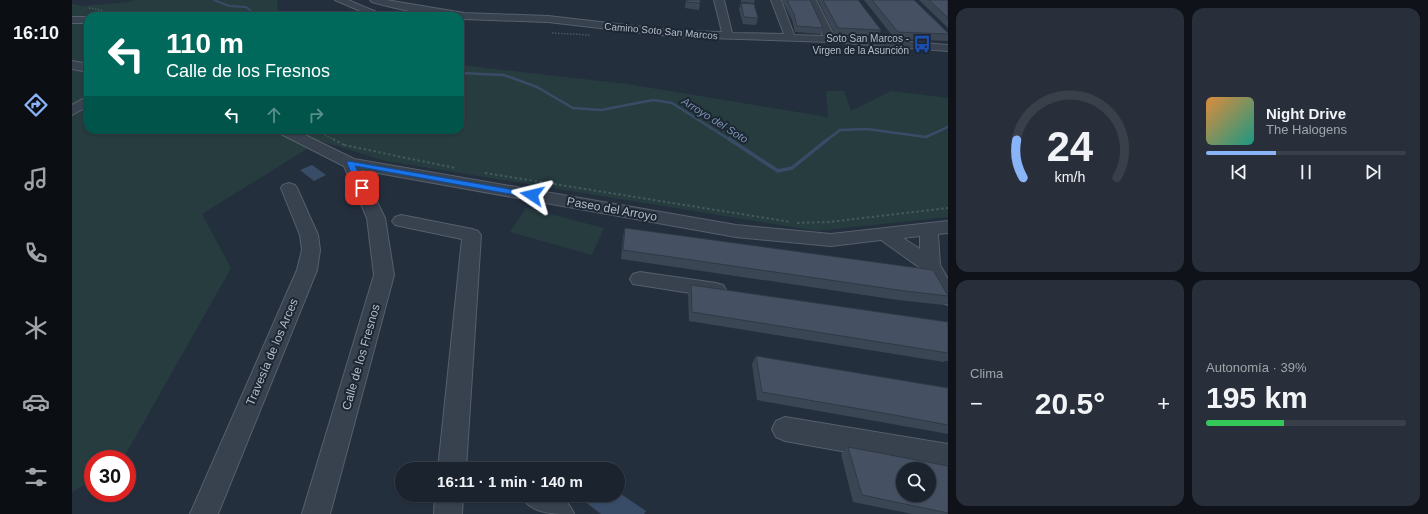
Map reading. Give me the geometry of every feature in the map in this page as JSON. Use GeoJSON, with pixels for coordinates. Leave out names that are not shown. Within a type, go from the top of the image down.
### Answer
{"type":"FeatureCollection","features":[{"type":"Feature","properties":{"kind":"street"},"geometry":{"type":"LineString","coordinates":[[340,0],[371,12]]}},
{"type":"Feature","properties":{"kind":"street","name":"Camino Soto San Marcos"},"geometry":{"type":"LineString","coordinates":[[376,0],[435,12]]}},
{"type":"Feature","properties":{"kind":"street"},"geometry":{"type":"LineString","coordinates":[[420,10],[437,0]]}},
{"type":"Feature","properties":{"kind":"street"},"geometry":{"type":"LineString","coordinates":[[719,0],[728,36]]}},
{"type":"Feature","properties":{"kind":"street"},"geometry":{"type":"LineString","coordinates":[[776,0],[790,37]]}},
{"type":"Feature","properties":{"kind":"street"},"geometry":{"type":"LineString","coordinates":[[811,0],[830,39]]}},
{"type":"Feature","properties":{"kind":"street","name":"Camino Soto San Marcos"},"geometry":{"type":"LineString","coordinates":[[464,16],[548,19],[678,34],[830,39],[948,48]]}},
{"type":"Feature","properties":{"kind":"street"},"geometry":{"type":"LineString","coordinates":[[72,20],[84,20]]}},
{"type":"Feature","properties":{"kind":"street"},"geometry":{"type":"LineString","coordinates":[[464,26],[474,27]]}},
{"type":"Feature","properties":{"kind":"street"},"geometry":{"type":"LineString","coordinates":[[881,31],[891,43]]}},
{"type":"Feature","properties":{"kind":"street"},"geometry":{"type":"LineString","coordinates":[[72,65],[84,67]]}},
{"type":"Feature","properties":{"kind":"street"},"geometry":{"type":"LineString","coordinates":[[72,111],[84,103]]}},
{"type":"Feature","properties":{"kind":"street","name":"Paseo del Arroyo"},"geometry":{"type":"LineString","coordinates":[[292,134],[350,163],[736,231],[830,240],[948,227]]}},
{"type":"Feature","properties":{"kind":"street","name":"Calle de los Fresnos"},"geometry":{"type":"LineString","coordinates":[[316,514],[384,275],[376,218],[350,163]]}},
{"type":"Feature","properties":{"kind":"street"},"geometry":{"type":"LineString","coordinates":[[367,200],[366,186],[376,177],[386,173],[399,172]]}},
{"type":"Feature","properties":{"kind":"street","name":"Travesía de los Arces"},"geometry":{"type":"LineString","coordinates":[[204,514],[307,270],[311,250],[309,235],[289,188]]}},
{"type":"Feature","properties":{"kind":"street"},"geometry":{"type":"LineString","coordinates":[[401,221],[472,235],[453,462]]}},
{"type":"Feature","properties":{"kind":"street"},"geometry":{"type":"LineString","coordinates":[[929,229],[930,265]]}},
{"type":"Feature","properties":{"kind":"street"},"geometry":{"type":"LineString","coordinates":[[886,235],[930,265],[948,297]]}},
{"type":"Feature","properties":{"kind":"street"},"geometry":{"type":"LineString","coordinates":[[640,279],[735,292]]}},
{"type":"Feature","properties":{"kind":"street"},"geometry":{"type":"LineString","coordinates":[[785,430],[948,457]]}},
{"type":"Feature","properties":{"kind":"street"},"geometry":{"type":"LineString","coordinates":[[448,514],[449,502]]}},
{"type":"Feature","properties":{"kind":"street"},"geometry":{"type":"LineString","coordinates":[[544,502],[560,514]]}},
{"type":"Feature","properties":{"kind":"path"},"geometry":{"type":"LineString","coordinates":[[89,8],[102,10],[104,12]]}},
{"type":"Feature","properties":{"kind":"path"},"geometry":{"type":"LineString","coordinates":[[344,145],[462,169]]}},
{"type":"Feature","properties":{"kind":"path"},"geometry":{"type":"LineString","coordinates":[[484,173],[795,223],[829,222],[948,208]]}},
{"type":"Feature","properties":{"kind":"green space"},"geometry":{"type":"Polygon","coordinates":[[[135,0],[277,0],[278,12],[84,12],[84,134],[464,134],[464,65],[627,84],[828,117],[826,91],[844,91],[851,111],[891,91],[948,98],[948,217],[817,231],[386,161],[320,141],[202,214],[231,268],[128,450],[84,450],[84,485],[72,492],[72,4],[82,6],[129,2],[135,0]]]}},
{"type":"Feature","properties":{"kind":"green space"},"geometry":{"type":"Polygon","coordinates":[[[526,208],[604,228],[592,255],[510,232],[526,208]]]}},
{"type":"Feature","properties":{"kind":"water"},"geometry":{"type":"Polygon","coordinates":[[[312,165],[326,175],[314,181],[300,170],[312,165]]]}},
{"type":"Feature","properties":{"kind":"water"},"geometry":{"type":"Polygon","coordinates":[[[625,497],[646,511],[644,514],[601,514],[585,502],[625,502],[625,497]]]}},
{"type":"Feature","properties":{"kind":"building"},"geometry":{"type":"Polygon","coordinates":[[[687,0],[700,0],[700,3],[687,2],[687,0]]]}},
{"type":"Feature","properties":{"kind":"building"},"geometry":{"type":"Polygon","coordinates":[[[787,0],[810,0],[823,28],[797,26],[794,14],[787,0]]]}},
{"type":"Feature","properties":{"kind":"building"},"geometry":{"type":"Polygon","coordinates":[[[823,0],[858,0],[881,30],[838,28],[823,0]]]}},
{"type":"Feature","properties":{"kind":"building"},"geometry":{"type":"Polygon","coordinates":[[[872,0],[914,0],[948,34],[898,32],[872,0]]]}},
{"type":"Feature","properties":{"kind":"building"},"geometry":{"type":"Polygon","coordinates":[[[929,0],[948,0],[948,18],[929,0]]]}},
{"type":"Feature","properties":{"kind":"building"},"geometry":{"type":"Polygon","coordinates":[[[741,3],[754,4],[758,18],[744,17],[741,3]]]}},
{"type":"Feature","properties":{"kind":"building"},"geometry":{"type":"Polygon","coordinates":[[[625,228],[933,270],[948,296],[623,250],[625,228]]]}},
{"type":"Feature","properties":{"kind":"building"},"geometry":{"type":"Polygon","coordinates":[[[691,285],[948,322],[948,353],[692,312],[691,285]]]}},
{"type":"Feature","properties":{"kind":"building"},"geometry":{"type":"Polygon","coordinates":[[[756,356],[948,388],[948,425],[762,392],[756,356]]]}},
{"type":"Feature","properties":{"kind":"building"},"geometry":{"type":"Polygon","coordinates":[[[848,447],[927,462],[896,462],[896,502],[936,502],[936,464],[948,466],[948,513],[862,495],[848,447]]]}},
{"type":"Feature","properties":{"kind":"waterway","name":"Arroyo del Soto"},"geometry":{"type":"LineString","coordinates":[[214,0],[229,6],[246,7],[250,10],[250,12]]}},
{"type":"Feature","properties":{"kind":"waterway","name":"Arroyo del Soto"},"geometry":{"type":"LineString","coordinates":[[464,73],[504,75],[537,87],[573,108],[601,110],[653,100],[672,103],[730,140]]}},
{"type":"Feature","properties":{"kind":"waterway","name":"Arroyo del Soto"},"geometry":{"type":"LineString","coordinates":[[827,140],[840,130],[867,129],[926,137],[948,127]]}},
{"type":"Feature","properties":{"kind":"waterway","name":"Arroyo del Soto"},"geometry":{"type":"LineString","coordinates":[[729,139],[778,171],[792,168],[828,139]]}},
{"type":"Feature","properties":{"kind":"place","name":"Soto San Marcos - Virgen de la Asunción"},"geometry":{"type":"Point","coordinates":[922,44]}},
{"type":"Feature","properties":{"kind":"route"},"geometry":{"type":"LineString","coordinates":[[362,188],[350,163],[532,195]]}}]}
